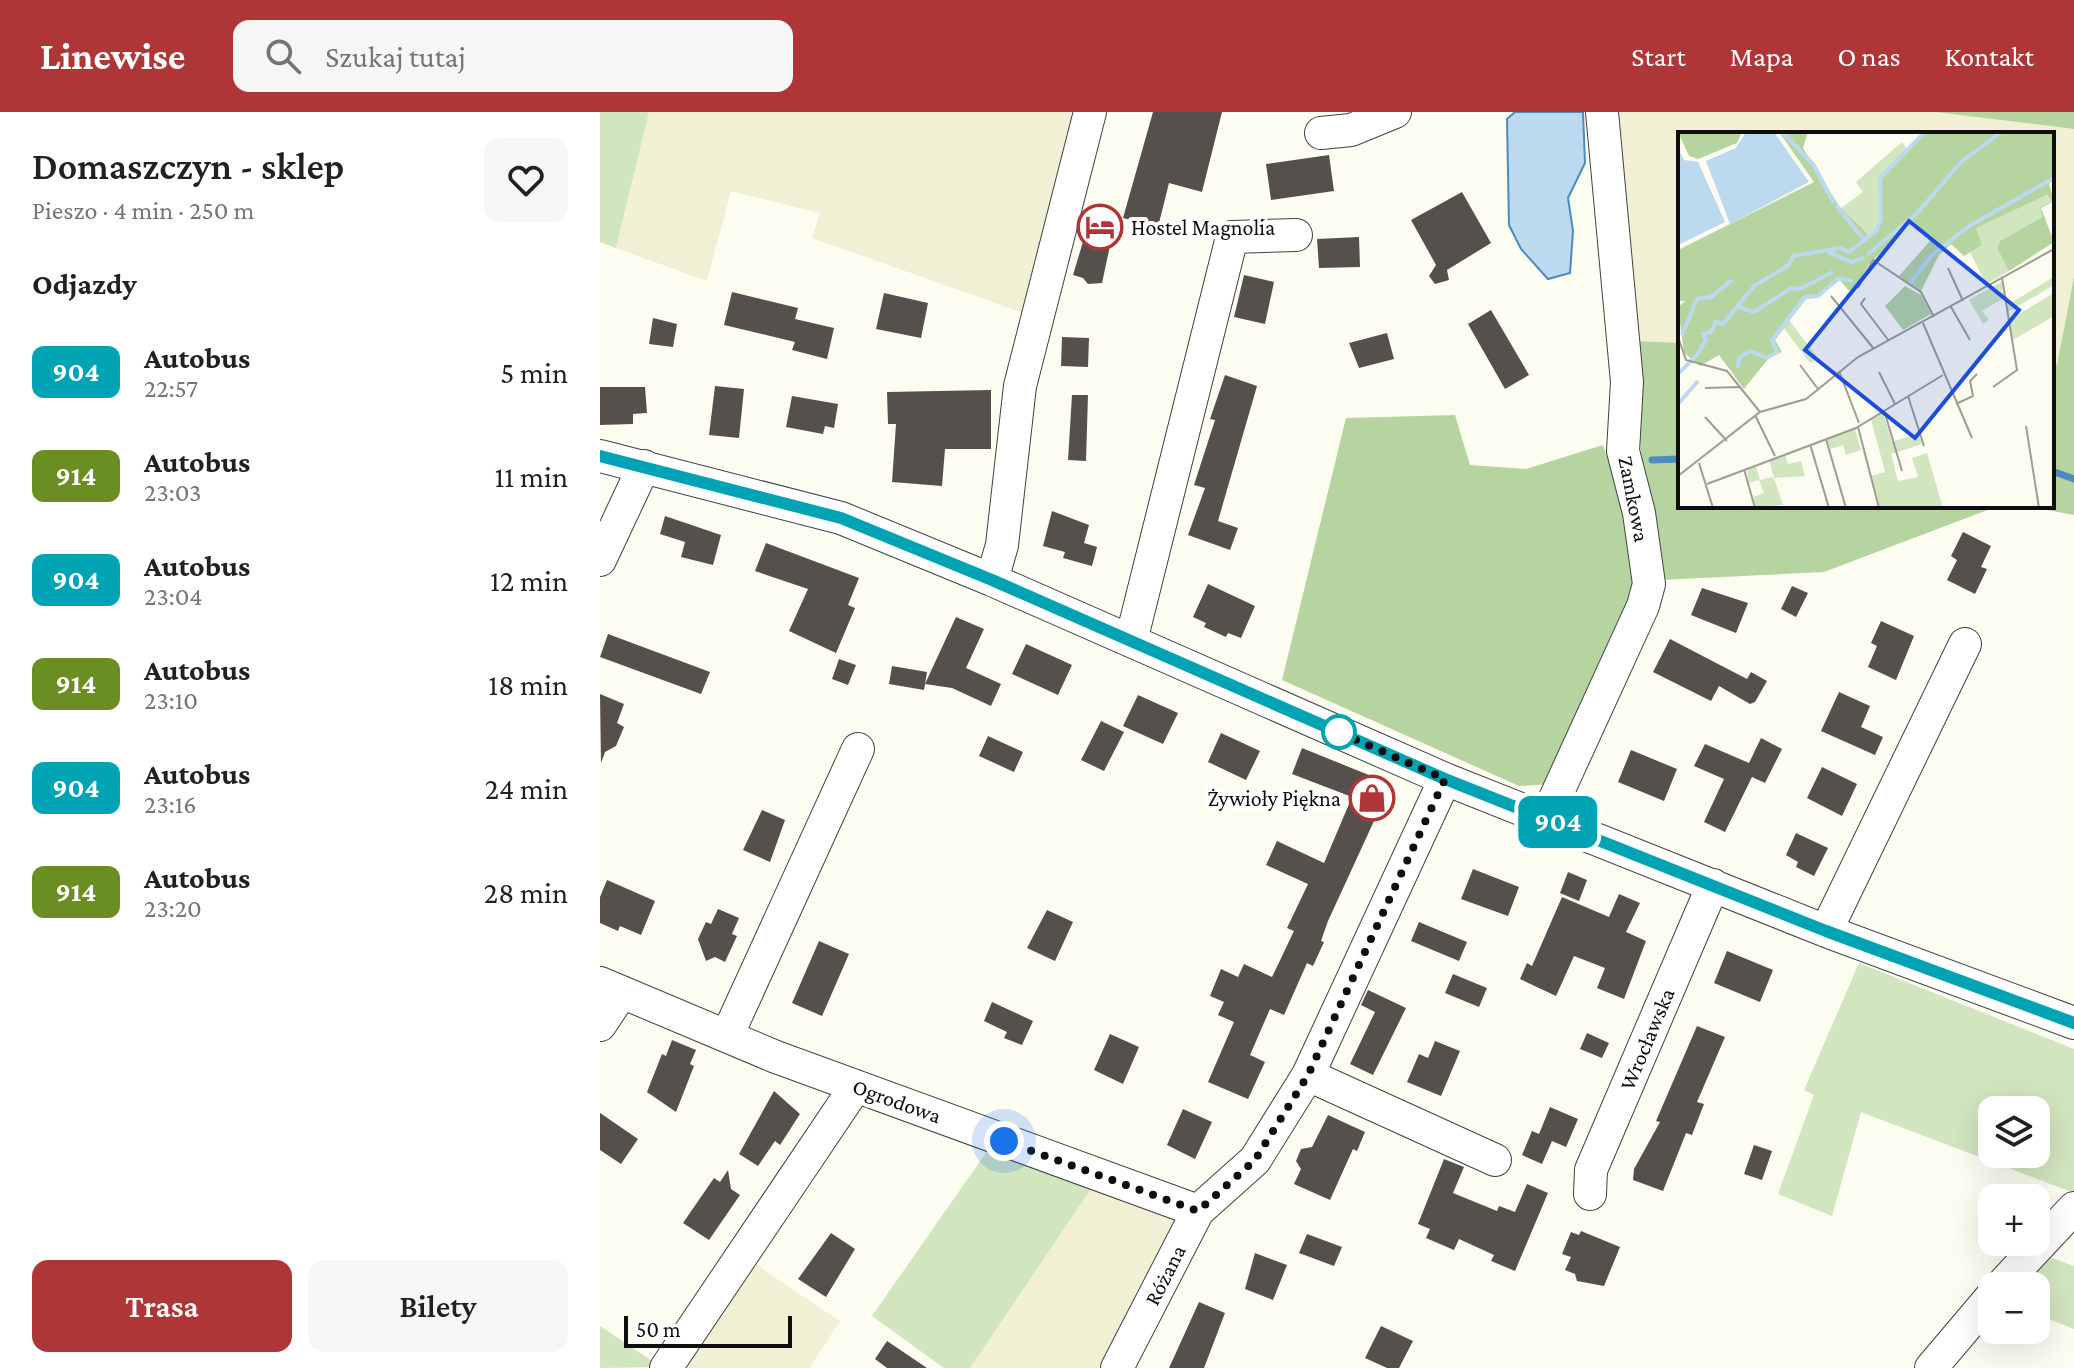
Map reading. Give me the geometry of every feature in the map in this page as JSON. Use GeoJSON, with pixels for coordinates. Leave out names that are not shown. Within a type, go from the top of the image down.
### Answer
{"type":"FeatureCollection","features":[{"type":"Feature","properties":{"kind":"street"},"geometry":{"type":"LineString","coordinates":[[992,580],[1002,545],[1020,386],[1090,112]]}},
{"type":"Feature","properties":{"kind":"street"},"geometry":{"type":"LineString","coordinates":[[1321,133],[1351,130],[1395,112]]}},
{"type":"Feature","properties":{"kind":"street","name":"Zamkowa"},"geometry":{"type":"LineString","coordinates":[[1546,818],[1643,606],[1649,584],[1639,513],[1623,451],[1627,382],[1602,112]]}},
{"type":"Feature","properties":{"kind":"street"},"geometry":{"type":"LineString","coordinates":[[1131,641],[1232,237],[1296,235]]}},
{"type":"Feature","properties":{"kind":"street"},"geometry":{"type":"LineString","coordinates":[[600,456],[841,518],[992,580],[1445,779],[1826,931],[2074,1023]]}},
{"type":"Feature","properties":{"kind":"street"},"geometry":{"type":"LineString","coordinates":[[600,560],[644,466]]}},
{"type":"Feature","properties":{"kind":"street"},"geometry":{"type":"LineString","coordinates":[[1826,931],[1965,644]]}},
{"type":"Feature","properties":{"kind":"street"},"geometry":{"type":"LineString","coordinates":[[727,1036],[858,749]]}},
{"type":"Feature","properties":{"kind":"street","name":"Różana"},"geometry":{"type":"LineString","coordinates":[[1117,1368],[1198,1211],[1255,1160],[1308,1075],[1445,779]]}},
{"type":"Feature","properties":{"kind":"street","name":"Wrocławska"},"geometry":{"type":"LineString","coordinates":[[1590,1194],[1591,1170],[1713,885]]}},
{"type":"Feature","properties":{"kind":"street"},"geometry":{"type":"LineString","coordinates":[[600,1025],[611,988]]}},
{"type":"Feature","properties":{"kind":"street","name":"Ogrodowa"},"geometry":{"type":"LineString","coordinates":[[611,988],[856,1086],[1198,1211]]}},
{"type":"Feature","properties":{"kind":"street"},"geometry":{"type":"LineString","coordinates":[[1308,1075],[1495,1160]]}},
{"type":"Feature","properties":{"kind":"street"},"geometry":{"type":"LineString","coordinates":[[666,1368],[856,1086]]}},
{"type":"Feature","properties":{"kind":"street"},"geometry":{"type":"LineString","coordinates":[[2014,1272],[2074,1208]]}},
{"type":"Feature","properties":{"kind":"street"},"geometry":{"type":"LineString","coordinates":[[1931,1368],[1978,1313]]}},
{"type":"Feature","properties":{"kind":"green space"},"geometry":{"type":"Polygon","coordinates":[[[600,112],[649,112],[616,248],[600,242],[600,112]]]}},
{"type":"Feature","properties":{"kind":"green space"},"geometry":{"type":"Polygon","coordinates":[[[649,112],[1078,112],[1024,313],[812,238],[820,213],[731,191],[707,281],[616,248],[649,112]]]}},
{"type":"Feature","properties":{"kind":"green space"},"geometry":{"type":"Polygon","coordinates":[[[1609,112],[1935,112],[2074,129],[2074,277],[2057,366],[2054,365],[2054,132],[1678,132],[1678,343],[1636,341],[1609,112]]]}},
{"type":"Feature","properties":{"kind":"green space"},"geometry":{"type":"Polygon","coordinates":[[[1935,112],[2074,112],[2074,129],[1935,112]]]}},
{"type":"Feature","properties":{"kind":"green space"},"geometry":{"type":"Polygon","coordinates":[[[2074,277],[2074,515],[2037,508],[2054,508],[2054,365],[2057,365],[2074,277]]]}},
{"type":"Feature","properties":{"kind":"green space"},"geometry":{"type":"Polygon","coordinates":[[[1636,341],[1678,343],[1678,508],[1993,508],[1824,572],[1659,580],[1641,459],[1636,341]]]}},
{"type":"Feature","properties":{"kind":"green space"},"geometry":{"type":"Polygon","coordinates":[[[1455,415],[1470,465],[1526,469],[1603,445],[1634,537],[1633,607],[1553,784],[1519,786],[1282,680],[1346,418],[1455,415]]]}},
{"type":"Feature","properties":{"kind":"green space"},"geometry":{"type":"Polygon","coordinates":[[[1859,963],[2074,1049],[2074,1193],[2008,1168],[2050,1168],[2050,1096],[1978,1096],[1978,1156],[1861,1112],[1832,1216],[1778,1194],[1814,1095],[1804,1090],[1859,963]]]}},
{"type":"Feature","properties":{"kind":"green space"},"geometry":{"type":"Polygon","coordinates":[[[990,1147],[1095,1183],[970,1368],[944,1368],[872,1316],[990,1147]]]}},
{"type":"Feature","properties":{"kind":"green space"},"geometry":{"type":"Polygon","coordinates":[[[1095,1183],[1181,1216],[1106,1368],[970,1368],[1095,1183]]]}},
{"type":"Feature","properties":{"kind":"green space"},"geometry":{"type":"Polygon","coordinates":[[[2043,1256],[2074,1266],[2074,1329],[2050,1320],[2050,1272],[2028,1272],[2043,1256]]]}},
{"type":"Feature","properties":{"kind":"green space"},"geometry":{"type":"Polygon","coordinates":[[[752,1262],[840,1321],[809,1368],[679,1368],[752,1262]]]}},
{"type":"Feature","properties":{"kind":"green space"},"geometry":{"type":"Polygon","coordinates":[[[600,1326],[661,1367],[600,1368],[600,1326]]]}},
{"type":"Feature","properties":{"kind":"water"},"geometry":{"type":"Polygon","coordinates":[[[1515,112],[1583,112],[1585,163],[1568,198],[1573,231],[1570,273],[1548,279],[1521,249],[1509,225],[1507,119],[1515,112]]]}},
{"type":"Feature","properties":{"kind":"building"},"geometry":{"type":"Polygon","coordinates":[[[1153,112],[1222,112],[1202,192],[1169,183],[1158,227],[1123,218],[1153,112]]]}},
{"type":"Feature","properties":{"kind":"building"},"geometry":{"type":"Polygon","coordinates":[[[1329,155],[1334,191],[1271,200],[1266,164],[1329,155]]]}},
{"type":"Feature","properties":{"kind":"building"},"geometry":{"type":"Polygon","coordinates":[[[1462,192],[1491,243],[1447,270],[1449,280],[1435,284],[1429,276],[1436,265],[1411,220],[1462,192]]]}},
{"type":"Feature","properties":{"kind":"building"},"geometry":{"type":"Polygon","coordinates":[[[1085,235],[1111,241],[1102,283],[1088,284],[1083,278],[1073,275],[1085,235]]]}},
{"type":"Feature","properties":{"kind":"building"},"geometry":{"type":"Polygon","coordinates":[[[1359,237],[1360,267],[1319,268],[1317,239],[1359,237]]]}},
{"type":"Feature","properties":{"kind":"building"},"geometry":{"type":"Polygon","coordinates":[[[1244,275],[1274,282],[1265,324],[1234,317],[1244,275]]]}},
{"type":"Feature","properties":{"kind":"building"},"geometry":{"type":"Polygon","coordinates":[[[732,292],[798,308],[795,319],[834,328],[827,359],[792,350],[795,342],[724,325],[732,292]]]}},
{"type":"Feature","properties":{"kind":"building"},"geometry":{"type":"Polygon","coordinates":[[[884,293],[928,303],[921,338],[876,329],[884,293]]]}},
{"type":"Feature","properties":{"kind":"building"},"geometry":{"type":"Polygon","coordinates":[[[1491,310],[1529,375],[1505,389],[1468,324],[1491,310]]]}},
{"type":"Feature","properties":{"kind":"building"},"geometry":{"type":"Polygon","coordinates":[[[653,318],[677,324],[673,347],[649,344],[653,318]]]}},
{"type":"Feature","properties":{"kind":"building"},"geometry":{"type":"Polygon","coordinates":[[[1387,333],[1394,359],[1359,368],[1349,343],[1387,333]]]}},
{"type":"Feature","properties":{"kind":"building"},"geometry":{"type":"Polygon","coordinates":[[[1062,337],[1089,338],[1088,367],[1061,366],[1062,337]]]}},
{"type":"Feature","properties":{"kind":"building"},"geometry":{"type":"Polygon","coordinates":[[[1225,375],[1257,386],[1218,521],[1238,528],[1230,550],[1188,535],[1205,488],[1194,485],[1215,420],[1210,419],[1225,375]]]}},
{"type":"Feature","properties":{"kind":"building"},"geometry":{"type":"Polygon","coordinates":[[[715,386],[744,389],[739,438],[709,435],[715,386]]]}},
{"type":"Feature","properties":{"kind":"building"},"geometry":{"type":"Polygon","coordinates":[[[600,387],[645,387],[647,413],[633,414],[633,424],[600,425],[600,387]]]}},
{"type":"Feature","properties":{"kind":"building"},"geometry":{"type":"Polygon","coordinates":[[[991,390],[991,449],[945,449],[942,486],[892,482],[896,424],[888,424],[887,392],[991,390]]]}},
{"type":"Feature","properties":{"kind":"building"},"geometry":{"type":"Polygon","coordinates":[[[1072,395],[1088,395],[1086,461],[1068,460],[1072,395]]]}},
{"type":"Feature","properties":{"kind":"building"},"geometry":{"type":"Polygon","coordinates":[[[792,396],[838,404],[834,428],[825,426],[823,434],[786,427],[792,396]]]}},
{"type":"Feature","properties":{"kind":"building"},"geometry":{"type":"Polygon","coordinates":[[[1052,511],[1089,525],[1084,543],[1097,547],[1092,566],[1063,558],[1065,552],[1043,546],[1052,511]]]}},
{"type":"Feature","properties":{"kind":"building"},"geometry":{"type":"Polygon","coordinates":[[[665,516],[721,535],[713,565],[681,557],[685,542],[660,534],[665,516]]]}},
{"type":"Feature","properties":{"kind":"building"},"geometry":{"type":"Polygon","coordinates":[[[1963,532],[1991,546],[1981,567],[1987,569],[1975,594],[1947,580],[1957,560],[1951,556],[1963,532]]]}},
{"type":"Feature","properties":{"kind":"building"},"geometry":{"type":"Polygon","coordinates":[[[766,543],[859,578],[848,605],[855,608],[836,653],[789,631],[808,589],[755,571],[766,543]]]}},
{"type":"Feature","properties":{"kind":"building"},"geometry":{"type":"Polygon","coordinates":[[[1208,584],[1255,606],[1241,638],[1228,633],[1226,637],[1204,627],[1206,623],[1193,617],[1208,584]]]}},
{"type":"Feature","properties":{"kind":"building"},"geometry":{"type":"Polygon","coordinates":[[[1792,586],[1808,593],[1796,617],[1781,609],[1792,586]]]}},
{"type":"Feature","properties":{"kind":"building"},"geometry":{"type":"Polygon","coordinates":[[[1702,588],[1748,603],[1736,633],[1691,615],[1702,588]]]}},
{"type":"Feature","properties":{"kind":"building"},"geometry":{"type":"Polygon","coordinates":[[[956,617],[984,629],[966,668],[1001,684],[991,706],[952,688],[925,684],[956,617]]]}},
{"type":"Feature","properties":{"kind":"building"},"geometry":{"type":"Polygon","coordinates":[[[1881,621],[1914,636],[1896,680],[1868,667],[1877,646],[1871,643],[1881,621]]]}},
{"type":"Feature","properties":{"kind":"building"},"geometry":{"type":"Polygon","coordinates":[[[608,634],[710,672],[701,694],[600,657],[608,634]]]}},
{"type":"Feature","properties":{"kind":"building"},"geometry":{"type":"Polygon","coordinates":[[[1670,639],[1747,679],[1751,672],[1767,681],[1755,702],[1750,704],[1719,686],[1711,701],[1653,672],[1670,639]]]}},
{"type":"Feature","properties":{"kind":"building"},"geometry":{"type":"Polygon","coordinates":[[[1026,644],[1072,665],[1058,695],[1012,674],[1026,644]]]}},
{"type":"Feature","properties":{"kind":"building"},"geometry":{"type":"Polygon","coordinates":[[[839,659],[856,665],[848,685],[832,679],[839,659]]]}},
{"type":"Feature","properties":{"kind":"building"},"geometry":{"type":"Polygon","coordinates":[[[892,666],[927,672],[924,690],[889,684],[892,666]]]}},
{"type":"Feature","properties":{"kind":"building"},"geometry":{"type":"Polygon","coordinates":[[[1839,692],[1870,706],[1861,727],[1883,737],[1875,755],[1821,731],[1839,692]]]}},
{"type":"Feature","properties":{"kind":"building"},"geometry":{"type":"Polygon","coordinates":[[[600,694],[624,704],[617,723],[624,727],[616,746],[605,752],[601,763],[600,694]]]}},
{"type":"Feature","properties":{"kind":"building"},"geometry":{"type":"Polygon","coordinates":[[[1138,695],[1178,713],[1163,744],[1123,726],[1138,695]]]}},
{"type":"Feature","properties":{"kind":"building"},"geometry":{"type":"Polygon","coordinates":[[[1101,721],[1124,732],[1104,771],[1081,760],[1101,721]]]}},
{"type":"Feature","properties":{"kind":"building"},"geometry":{"type":"Polygon","coordinates":[[[1221,733],[1260,751],[1246,780],[1208,762],[1221,733]]]}},
{"type":"Feature","properties":{"kind":"building"},"geometry":{"type":"Polygon","coordinates":[[[988,736],[1023,752],[1014,772],[979,756],[988,736]]]}},
{"type":"Feature","properties":{"kind":"building"},"geometry":{"type":"Polygon","coordinates":[[[1761,738],[1782,749],[1765,783],[1752,777],[1725,832],[1704,822],[1724,779],[1694,766],[1705,744],[1749,763],[1761,738]]]}},
{"type":"Feature","properties":{"kind":"building"},"geometry":{"type":"Polygon","coordinates":[[[1302,748],[1391,784],[1328,921],[1321,941],[1324,942],[1313,966],[1307,963],[1284,1015],[1270,1009],[1250,1055],[1265,1062],[1248,1099],[1208,1082],[1234,1022],[1218,1015],[1224,1002],[1210,996],[1221,969],[1238,977],[1244,964],[1272,977],[1294,931],[1287,928],[1308,884],[1266,865],[1277,841],[1324,863],[1352,797],[1292,774],[1302,748]]]}},
{"type":"Feature","properties":{"kind":"building"},"geometry":{"type":"Polygon","coordinates":[[[1631,750],[1677,769],[1664,801],[1618,782],[1631,750]]]}},
{"type":"Feature","properties":{"kind":"building"},"geometry":{"type":"Polygon","coordinates":[[[1822,767],[1857,784],[1842,816],[1807,798],[1822,767]]]}},
{"type":"Feature","properties":{"kind":"building"},"geometry":{"type":"Polygon","coordinates":[[[762,810],[785,820],[770,862],[743,850],[762,810]]]}},
{"type":"Feature","properties":{"kind":"building"},"geometry":{"type":"Polygon","coordinates":[[[1796,833],[1828,848],[1814,876],[1796,867],[1798,862],[1786,855],[1796,833]]]}},
{"type":"Feature","properties":{"kind":"building"},"geometry":{"type":"Polygon","coordinates":[[[1473,869],[1519,887],[1508,916],[1461,899],[1473,869]]]}},
{"type":"Feature","properties":{"kind":"building"},"geometry":{"type":"Polygon","coordinates":[[[1568,872],[1587,880],[1579,901],[1560,893],[1568,872]]]}},
{"type":"Feature","properties":{"kind":"building"},"geometry":{"type":"Polygon","coordinates":[[[607,880],[655,901],[641,935],[620,926],[618,931],[600,923],[600,897],[607,880]]]}},
{"type":"Feature","properties":{"kind":"building"},"geometry":{"type":"Polygon","coordinates":[[[1619,894],[1640,903],[1626,932],[1646,941],[1624,999],[1597,988],[1605,968],[1574,956],[1556,996],[1520,979],[1527,963],[1532,966],[1562,897],[1609,917],[1619,894]]]}},
{"type":"Feature","properties":{"kind":"building"},"geometry":{"type":"Polygon","coordinates":[[[718,909],[739,918],[732,934],[737,936],[725,962],[715,957],[706,961],[698,939],[706,922],[711,924],[718,909]]]}},
{"type":"Feature","properties":{"kind":"building"},"geometry":{"type":"Polygon","coordinates":[[[1047,910],[1073,922],[1055,961],[1027,948],[1047,910]]]}},
{"type":"Feature","properties":{"kind":"building"},"geometry":{"type":"Polygon","coordinates":[[[1419,922],[1467,942],[1459,961],[1411,941],[1419,922]]]}},
{"type":"Feature","properties":{"kind":"building"},"geometry":{"type":"Polygon","coordinates":[[[819,941],[849,954],[822,1016],[792,1003],[819,941]]]}},
{"type":"Feature","properties":{"kind":"building"},"geometry":{"type":"Polygon","coordinates":[[[1727,951],[1773,970],[1760,1002],[1714,983],[1727,951]]]}},
{"type":"Feature","properties":{"kind":"building"},"geometry":{"type":"Polygon","coordinates":[[[1453,974],[1487,988],[1479,1007],[1445,993],[1453,974]]]}},
{"type":"Feature","properties":{"kind":"building"},"geometry":{"type":"Polygon","coordinates":[[[1368,990],[1406,1008],[1373,1075],[1350,1064],[1375,1012],[1361,1005],[1368,990]]]}},
{"type":"Feature","properties":{"kind":"building"},"geometry":{"type":"Polygon","coordinates":[[[992,1002],[1033,1021],[1022,1045],[1004,1038],[1007,1032],[984,1021],[992,1002]]]}},
{"type":"Feature","properties":{"kind":"building"},"geometry":{"type":"Polygon","coordinates":[[[1697,1026],[1725,1037],[1697,1102],[1704,1104],[1692,1135],[1686,1133],[1663,1191],[1633,1180],[1634,1169],[1660,1122],[1656,1121],[1697,1026]]]}},
{"type":"Feature","properties":{"kind":"building"},"geometry":{"type":"Polygon","coordinates":[[[1587,1033],[1609,1043],[1602,1058],[1580,1049],[1587,1033]]]}},
{"type":"Feature","properties":{"kind":"building"},"geometry":{"type":"Polygon","coordinates":[[[1110,1034],[1139,1047],[1123,1084],[1094,1070],[1110,1034]]]}},
{"type":"Feature","properties":{"kind":"building"},"geometry":{"type":"Polygon","coordinates":[[[672,1040],[696,1050],[690,1064],[694,1066],[676,1112],[647,1092],[662,1054],[666,1056],[672,1040]]]}},
{"type":"Feature","properties":{"kind":"building"},"geometry":{"type":"Polygon","coordinates":[[[1435,1041],[1460,1051],[1441,1096],[1407,1082],[1419,1054],[1428,1058],[1435,1041]]]}},
{"type":"Feature","properties":{"kind":"building"},"geometry":{"type":"Polygon","coordinates":[[[774,1091],[800,1114],[780,1145],[775,1141],[758,1166],[739,1154],[774,1091]]]}},
{"type":"Feature","properties":{"kind":"building"},"geometry":{"type":"Polygon","coordinates":[[[1550,1107],[1578,1119],[1566,1147],[1552,1141],[1542,1164],[1522,1155],[1532,1131],[1539,1134],[1550,1107]]]}},
{"type":"Feature","properties":{"kind":"building"},"geometry":{"type":"Polygon","coordinates":[[[1183,1109],[1212,1122],[1195,1159],[1167,1145],[1183,1109]]]}},
{"type":"Feature","properties":{"kind":"building"},"geometry":{"type":"Polygon","coordinates":[[[600,1113],[638,1139],[621,1164],[600,1150],[600,1113]]]}},
{"type":"Feature","properties":{"kind":"building"},"geometry":{"type":"Polygon","coordinates":[[[1328,1115],[1365,1132],[1357,1151],[1353,1149],[1330,1200],[1294,1184],[1301,1169],[1296,1161],[1301,1149],[1312,1147],[1328,1115]]]}},
{"type":"Feature","properties":{"kind":"building"},"geometry":{"type":"Polygon","coordinates":[[[1754,1145],[1772,1151],[1762,1180],[1744,1174],[1754,1145]]]}},
{"type":"Feature","properties":{"kind":"building"},"geometry":{"type":"Polygon","coordinates":[[[1444,1159],[1464,1167],[1453,1193],[1497,1211],[1499,1206],[1515,1212],[1527,1184],[1548,1193],[1515,1271],[1491,1261],[1494,1255],[1459,1239],[1454,1250],[1426,1238],[1430,1229],[1418,1224],[1444,1159]]]}},
{"type":"Feature","properties":{"kind":"building"},"geometry":{"type":"Polygon","coordinates":[[[728,1170],[731,1189],[740,1195],[709,1240],[683,1223],[714,1178],[720,1182],[728,1170]]]}},
{"type":"Feature","properties":{"kind":"building"},"geometry":{"type":"Polygon","coordinates":[[[1581,1231],[1620,1247],[1604,1286],[1577,1281],[1575,1274],[1565,1270],[1571,1257],[1562,1254],[1571,1232],[1579,1235],[1581,1231]]]}},
{"type":"Feature","properties":{"kind":"building"},"geometry":{"type":"Polygon","coordinates":[[[831,1233],[855,1249],[826,1297],[798,1279],[831,1233]]]}},
{"type":"Feature","properties":{"kind":"building"},"geometry":{"type":"Polygon","coordinates":[[[1307,1234],[1342,1247],[1334,1266],[1299,1253],[1307,1234]]]}},
{"type":"Feature","properties":{"kind":"building"},"geometry":{"type":"Polygon","coordinates":[[[1255,1253],[1287,1265],[1273,1300],[1245,1289],[1255,1253]]]}},
{"type":"Feature","properties":{"kind":"building"},"geometry":{"type":"Polygon","coordinates":[[[1199,1302],[1225,1313],[1204,1368],[1169,1368],[1199,1302]]]}},
{"type":"Feature","properties":{"kind":"building"},"geometry":{"type":"Polygon","coordinates":[[[1381,1326],[1413,1341],[1399,1368],[1387,1368],[1365,1358],[1381,1326]]]}},
{"type":"Feature","properties":{"kind":"building"},"geometry":{"type":"Polygon","coordinates":[[[887,1341],[927,1368],[887,1368],[875,1359],[887,1341]]]}},
{"type":"Feature","properties":{"kind":"waterway"},"geometry":{"type":"LineString","coordinates":[[1652,460],[1678,459]]}},
{"type":"Feature","properties":{"kind":"waterway"},"geometry":{"type":"LineString","coordinates":[[2054,472],[2074,479]]}},
{"type":"Feature","properties":{"kind":"bus line","name":"904"},"geometry":{"type":"LineString","coordinates":[[600,456],[841,518],[992,580],[1445,779],[1826,931],[2074,1023]]}},
{"type":"Feature","properties":{"kind":"place","name":"Hostel Magnolia"},"geometry":{"type":"Point","coordinates":[1100,227]}},
{"type":"Feature","properties":{"kind":"place","name":"Żywioły Piękna"},"geometry":{"type":"Point","coordinates":[1372,798]}},
{"type":"Feature","properties":{"kind":"route"},"geometry":{"type":"LineString","coordinates":[[1004,1141],[1198,1211],[1255,1160],[1308,1075],[1445,779],[1334,730],[1339,732]]}}]}
